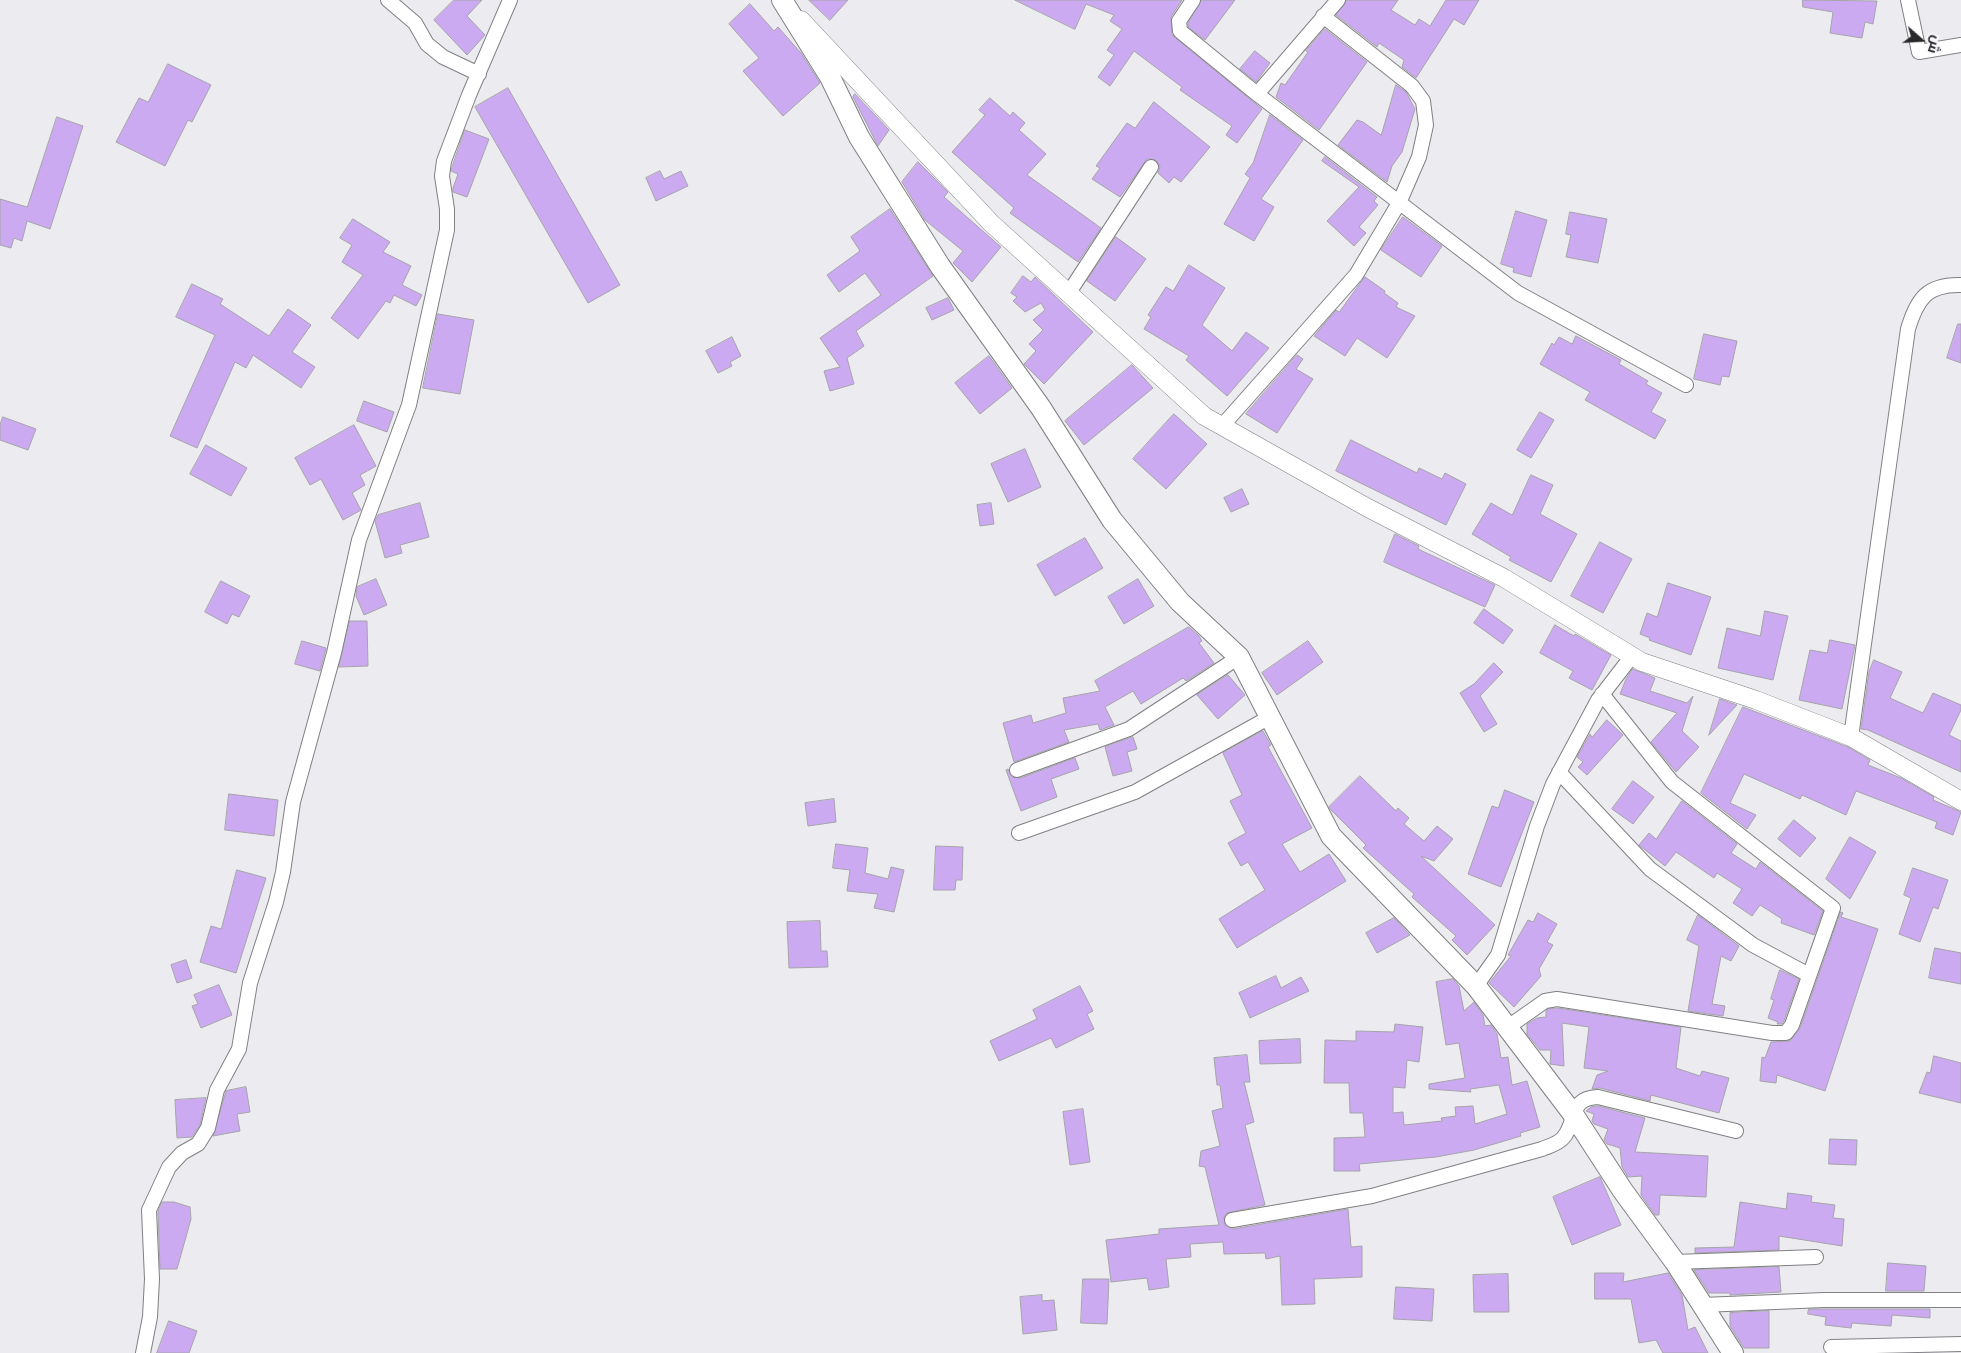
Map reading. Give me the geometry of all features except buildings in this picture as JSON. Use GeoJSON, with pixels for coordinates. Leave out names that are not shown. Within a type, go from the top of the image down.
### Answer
{"type":"FeatureCollection","features":[{"type":"Feature","properties":{"kind":"main road"},"geometry":{"type":"LineString","coordinates":[[783,2],[830,77],[859,137],[940,266],[1040,408],[1112,520],[1180,602],[1239,657],[1330,836],[1476,986],[1508,1027],[1573,1114],[1623,1191],[1675,1262],[1732,1353]]}},
{"type":"Feature","properties":{"kind":"street"},"geometry":{"type":"LineString","coordinates":[[388,0],[415,23],[427,44],[443,57],[479,74]]}},
{"type":"Feature","properties":{"kind":"street"},"geometry":{"type":"LineString","coordinates":[[143,1353],[150,1317],[152,1279],[148,1210],[169,1167],[182,1154],[198,1144],[208,1128],[217,1090],[239,1049],[250,983],[276,902],[283,872],[293,802],[334,653],[359,540],[409,406],[448,230],[442,176],[444,161],[510,0]]}},
{"type":"Feature","properties":{"kind":"street"},"geometry":{"type":"LineString","coordinates":[[1193,0],[1179,21],[1180,31],[1257,94],[1518,293],[1686,385]]}},
{"type":"Feature","properties":{"kind":"street"},"geometry":{"type":"LineString","coordinates":[[1257,94],[1338,0]]}},
{"type":"Feature","properties":{"kind":"street"},"geometry":{"type":"LineString","coordinates":[[1908,0],[1919,52],[1961,45]]}},
{"type":"Feature","properties":{"kind":"street"},"geometry":{"type":"LineString","coordinates":[[783,2],[990,222],[1204,416],[1368,508],[1504,578],[1642,662],[1756,700],[1851,737],[1961,801]]}},
{"type":"Feature","properties":{"kind":"street"},"geometry":{"type":"LineString","coordinates":[[1222,426],[1356,275],[1399,203],[1419,157],[1426,125],[1423,101],[1412,86],[1323,16]]}},
{"type":"Feature","properties":{"kind":"street"},"geometry":{"type":"LineString","coordinates":[[1068,294],[1151,167]]}},
{"type":"Feature","properties":{"kind":"street"},"geometry":{"type":"LineString","coordinates":[[1851,737],[1908,329],[1913,310],[1924,293],[1946,284],[1961,285]]}},
{"type":"Feature","properties":{"kind":"street"},"geometry":{"type":"LineString","coordinates":[[1476,986],[1498,956],[1537,826],[1571,746],[1602,694],[1632,656]]}},
{"type":"Feature","properties":{"kind":"street"},"geometry":{"type":"LineString","coordinates":[[1017,770],[1129,729],[1239,657]]}},
{"type":"Feature","properties":{"kind":"street"},"geometry":{"type":"LineString","coordinates":[[1508,1027],[1545,1001],[1557,999],[1763,1032],[1786,1033],[1792,1025],[1833,908],[1672,782],[1602,694]]}},
{"type":"Feature","properties":{"kind":"street"},"geometry":{"type":"LineString","coordinates":[[1019,833],[1135,792],[1270,717]]}},
{"type":"Feature","properties":{"kind":"street"},"geometry":{"type":"LineString","coordinates":[[1559,772],[1650,869],[1753,945],[1808,975]]}},
{"type":"Feature","properties":{"kind":"street"},"geometry":{"type":"LineString","coordinates":[[1232,1220],[1372,1196],[1542,1149],[1562,1140],[1580,1101],[1587,1097],[1598,1097],[1736,1131]]}},
{"type":"Feature","properties":{"kind":"street"},"geometry":{"type":"LineString","coordinates":[[1675,1262],[1816,1257]]}},
{"type":"Feature","properties":{"kind":"street"},"geometry":{"type":"LineString","coordinates":[[1702,1304],[1824,1300],[1961,1300]]}},
{"type":"Feature","properties":{"kind":"street"},"geometry":{"type":"LineString","coordinates":[[1831,1347],[1961,1344]]}}]}
